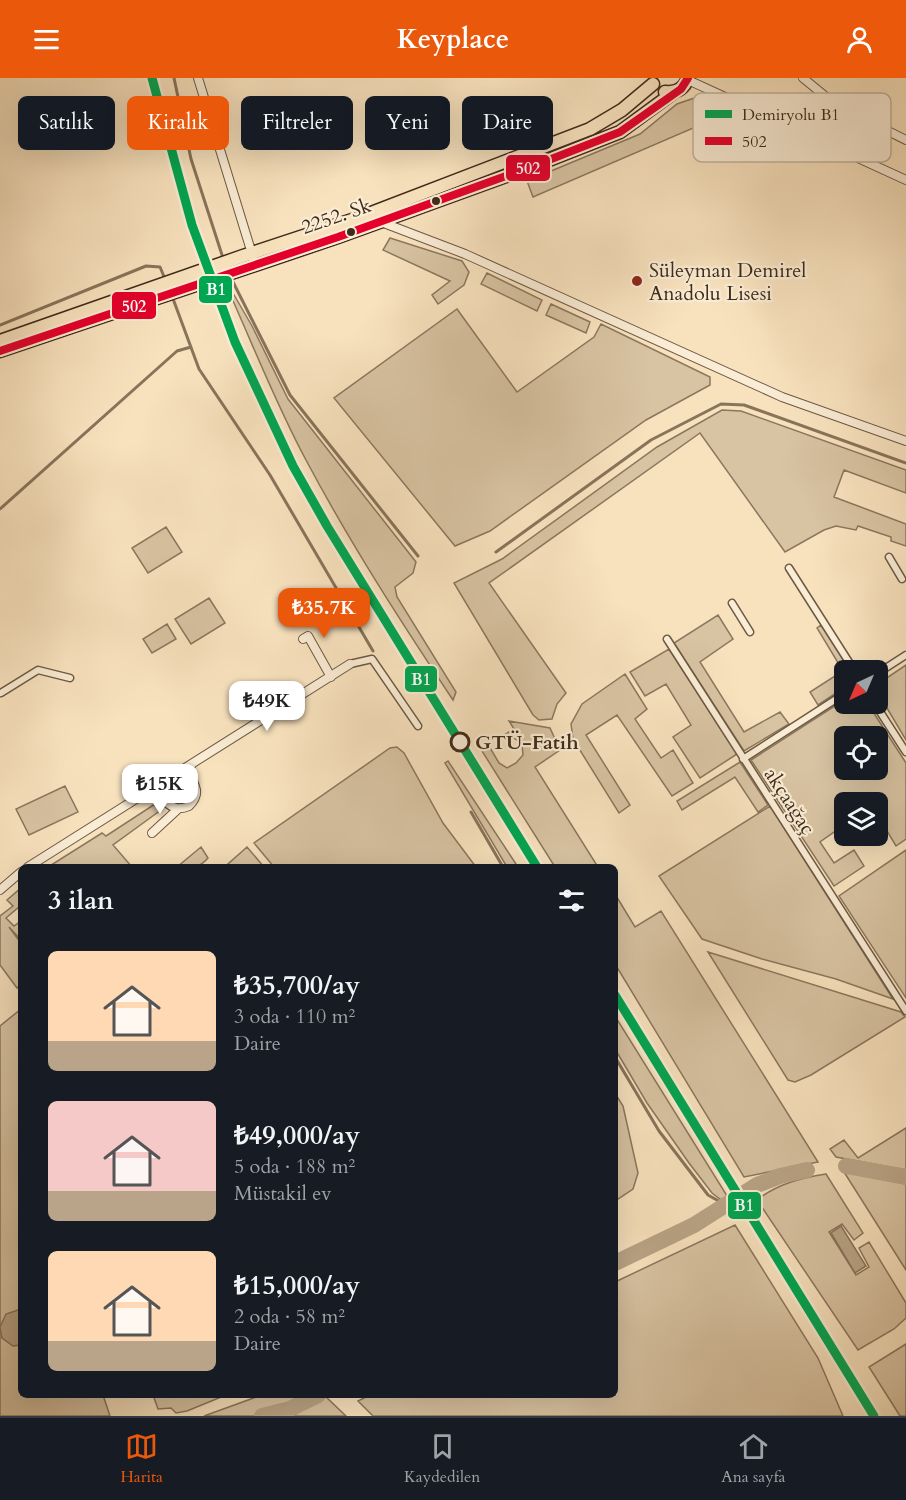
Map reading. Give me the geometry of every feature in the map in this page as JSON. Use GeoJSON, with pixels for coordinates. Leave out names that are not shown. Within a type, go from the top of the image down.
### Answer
{"type":"FeatureCollection","features":[{"type":"Feature","properties":{"kind":"main road","name":"2252. Sk"},"geometry":{"type":"LineString","coordinates":[[0,341],[160,285],[380,222],[531,167],[620,132],[685,86],[688,79]]}},
{"type":"Feature","properties":{"kind":"main road","name":"2252. Sk"},"geometry":{"type":"LineString","coordinates":[[0,351],[163,297],[423,191],[590,129],[622,110],[651,81]]}},
{"type":"Feature","properties":{"kind":"main road"},"geometry":{"type":"LineString","coordinates":[[651,81],[660,91],[673,93]]}},
{"type":"Feature","properties":{"kind":"street"},"geometry":{"type":"LineString","coordinates":[[198,78],[249,260]]}},
{"type":"Feature","properties":{"kind":"street"},"geometry":{"type":"LineString","coordinates":[[803,78],[821,93]]}},
{"type":"Feature","properties":{"kind":"street"},"geometry":{"type":"LineString","coordinates":[[688,79],[718,93]]}},
{"type":"Feature","properties":{"kind":"street"},"geometry":{"type":"LineString","coordinates":[[891,132],[906,140]]}},
{"type":"Feature","properties":{"kind":"street"},"geometry":{"type":"LineString","coordinates":[[867,162],[906,180]]}},
{"type":"Feature","properties":{"kind":"street"},"geometry":{"type":"LineString","coordinates":[[380,222],[465,254],[782,397],[906,441]]}},
{"type":"Feature","properties":{"kind":"street"},"geometry":{"type":"LineString","coordinates":[[889,557],[902,579]]}},
{"type":"Feature","properties":{"kind":"street"},"geometry":{"type":"LineString","coordinates":[[789,568],[848,660]]}},
{"type":"Feature","properties":{"kind":"street"},"geometry":{"type":"LineString","coordinates":[[732,603],[750,632]]}},
{"type":"Feature","properties":{"kind":"street"},"geometry":{"type":"LineString","coordinates":[[303,639],[308,636],[331,677]]}},
{"type":"Feature","properties":{"kind":"street","name":"akçaağaç"},"geometry":{"type":"LineString","coordinates":[[667,639],[906,1011]]}},
{"type":"Feature","properties":{"kind":"street"},"geometry":{"type":"LineString","coordinates":[[888,667],[906,655]]}},
{"type":"Feature","properties":{"kind":"street"},"geometry":{"type":"LineString","coordinates":[[33,864],[350,664],[372,659],[418,726]]}},
{"type":"Feature","properties":{"kind":"street"},"geometry":{"type":"LineString","coordinates":[[1,693],[38,670],[70,678]]}},
{"type":"Feature","properties":{"kind":"street"},"geometry":{"type":"LineString","coordinates":[[743,759],[834,700]]}},
{"type":"Feature","properties":{"kind":"street"},"geometry":{"type":"LineString","coordinates":[[881,714],[906,752]]}},
{"type":"Feature","properties":{"kind":"street"},"geometry":{"type":"LineString","coordinates":[[152,833],[178,809],[189,806],[196,796],[196,784],[188,770],[194,763]]}},
{"type":"Feature","properties":{"kind":"street"},"geometry":{"type":"LineString","coordinates":[[133,800],[154,794],[160,796],[168,805],[178,809]]}},
{"type":"Feature","properties":{"kind":"street"},"geometry":{"type":"LineString","coordinates":[[2,886],[18,874]]}},
{"type":"Feature","properties":{"kind":"shaded area"},"geometry":{"type":"Polygon","coordinates":[[[693,98],[693,128],[533,197],[527,181],[640,134],[677,104],[693,98]]]}},
{"type":"Feature","properties":{"kind":"shaded area"},"geometry":{"type":"Polygon","coordinates":[[[390,238],[462,261],[469,272],[464,285],[438,304],[432,295],[450,281],[383,250],[390,238]]]}},
{"type":"Feature","properties":{"kind":"shaded area"},"geometry":{"type":"Polygon","coordinates":[[[487,273],[542,300],[537,311],[481,284],[487,273]]]}},
{"type":"Feature","properties":{"kind":"shaded area"},"geometry":{"type":"Polygon","coordinates":[[[233,293],[288,399],[416,562],[413,573],[395,587],[397,597],[456,692],[453,700],[376,582],[306,460],[266,378],[230,294],[233,293]]]}},
{"type":"Feature","properties":{"kind":"shaded area"},"geometry":{"type":"Polygon","coordinates":[[[551,304],[590,322],[586,333],[546,315],[551,304]]]}},
{"type":"Feature","properties":{"kind":"shaded area"},"geometry":{"type":"Polygon","coordinates":[[[457,309],[517,392],[594,337],[601,324],[710,377],[710,385],[646,420],[490,531],[455,546],[334,398],[457,309]]]}},
{"type":"Feature","properties":{"kind":"shaded area"},"geometry":{"type":"Polygon","coordinates":[[[722,410],[741,411],[906,470],[906,493],[844,470],[834,497],[906,524],[906,546],[891,541],[891,537],[858,526],[856,530],[836,526],[824,530],[785,552],[700,433],[489,583],[566,693],[557,704],[552,719],[539,720],[533,715],[454,583],[502,559],[657,447],[722,410]]]}},
{"type":"Feature","properties":{"kind":"shaded area"},"geometry":{"type":"Polygon","coordinates":[[[166,527],[182,552],[148,573],[132,548],[166,527]]]}},
{"type":"Feature","properties":{"kind":"shaded area"},"geometry":{"type":"Polygon","coordinates":[[[209,598],[225,623],[191,644],[175,619],[209,598]]]}},
{"type":"Feature","properties":{"kind":"shaded area"},"geometry":{"type":"Polygon","coordinates":[[[718,615],[733,639],[700,662],[744,732],[780,712],[789,724],[744,751],[674,643],[718,615]]]}},
{"type":"Feature","properties":{"kind":"shaded area"},"geometry":{"type":"Polygon","coordinates":[[[167,624],[176,639],[152,653],[143,639],[167,624]]]}},
{"type":"Feature","properties":{"kind":"shaded area"},"geometry":{"type":"Polygon","coordinates":[[[821,625],[844,660],[836,660],[817,628],[821,625]]]}},
{"type":"Feature","properties":{"kind":"shaded area"},"geometry":{"type":"Polygon","coordinates":[[[669,649],[737,754],[700,778],[673,737],[691,725],[666,684],[645,696],[630,672],[669,649]]]}},
{"type":"Feature","properties":{"kind":"shaded area"},"geometry":{"type":"Polygon","coordinates":[[[906,665],[906,740],[888,710],[888,677],[906,665]]]}},
{"type":"Feature","properties":{"kind":"shaded area"},"geometry":{"type":"Polygon","coordinates":[[[625,674],[647,709],[635,719],[661,758],[673,750],[693,783],[672,796],[617,715],[586,735],[630,805],[619,813],[573,739],[571,724],[582,704],[625,674]]]}},
{"type":"Feature","properties":{"kind":"shaded area"},"geometry":{"type":"Polygon","coordinates":[[[834,677],[834,695],[818,705],[810,692],[834,677]]]}},
{"type":"Feature","properties":{"kind":"shaded area"},"geometry":{"type":"Polygon","coordinates":[[[834,706],[834,714],[874,714],[882,726],[834,726],[834,780],[888,780],[888,735],[906,763],[906,839],[896,846],[888,833],[888,792],[834,792],[834,832],[820,842],[834,863],[854,850],[864,866],[834,886],[751,760],[834,706]]]}},
{"type":"Feature","properties":{"kind":"shaded area"},"geometry":{"type":"Polygon","coordinates":[[[509,721],[550,728],[560,750],[535,767],[596,864],[553,864],[482,751],[489,746],[499,763],[507,768],[516,763],[523,755],[522,744],[504,735],[514,729],[509,721]]]}},
{"type":"Feature","properties":{"kind":"shaded area"},"geometry":{"type":"Polygon","coordinates":[[[397,747],[404,753],[443,823],[474,864],[272,864],[254,843],[390,748],[397,747]]]}},
{"type":"Feature","properties":{"kind":"shaded area"},"geometry":{"type":"Polygon","coordinates":[[[448,761],[516,864],[505,864],[445,763],[448,761]]]}},
{"type":"Feature","properties":{"kind":"shaded area"},"geometry":{"type":"Polygon","coordinates":[[[740,762],[768,805],[758,812],[735,777],[682,810],[677,801],[740,762]]]}},
{"type":"Feature","properties":{"kind":"shaded area"},"geometry":{"type":"Polygon","coordinates":[[[179,781],[185,784],[188,790],[185,796],[179,799],[173,796],[170,790],[173,784],[179,781]]]}},
{"type":"Feature","properties":{"kind":"shaded area"},"geometry":{"type":"Polygon","coordinates":[[[65,786],[78,812],[29,835],[16,809],[65,786]]]}},
{"type":"Feature","properties":{"kind":"shaded area"},"geometry":{"type":"Polygon","coordinates":[[[155,804],[161,810],[113,845],[129,864],[53,864],[102,833],[106,836],[155,804]]]}},
{"type":"Feature","properties":{"kind":"shaded area"},"geometry":{"type":"Polygon","coordinates":[[[770,806],[893,999],[836,979],[762,959],[702,939],[659,876],[770,806]]]}},
{"type":"Feature","properties":{"kind":"shaded area"},"geometry":{"type":"Polygon","coordinates":[[[201,847],[208,858],[201,864],[181,864],[201,847]]]}},
{"type":"Feature","properties":{"kind":"shaded area"},"geometry":{"type":"Polygon","coordinates":[[[247,847],[261,864],[228,864],[247,847]]]}},
{"type":"Feature","properties":{"kind":"shaded area"},"geometry":{"type":"Polygon","coordinates":[[[906,850],[906,998],[839,896],[906,850]]]}},
{"type":"Feature","properties":{"kind":"shaded area"},"geometry":{"type":"Polygon","coordinates":[[[18,891],[18,908],[6,918],[14,926],[18,923],[18,937],[9,927],[18,939],[17,988],[0,965],[0,916],[13,906],[7,900],[18,891]]]}},
{"type":"Feature","properties":{"kind":"shaded area"},"geometry":{"type":"Polygon","coordinates":[[[618,899],[635,927],[661,911],[818,1162],[744,1177],[618,969],[618,899]]]}},
{"type":"Feature","properties":{"kind":"shaded area"},"geometry":{"type":"Polygon","coordinates":[[[708,952],[901,1012],[905,1017],[811,1075],[795,1082],[788,1080],[708,952]]]}},
{"type":"Feature","properties":{"kind":"shaded area"},"geometry":{"type":"Polygon","coordinates":[[[18,1011],[18,1398],[104,1398],[110,1416],[0,1416],[0,1026],[18,1011]]]}},
{"type":"Feature","properties":{"kind":"shaded area"},"geometry":{"type":"Polygon","coordinates":[[[618,1021],[729,1199],[724,1202],[712,1193],[647,1103],[618,1054],[618,1021]]]}},
{"type":"Feature","properties":{"kind":"shaded area"},"geometry":{"type":"Polygon","coordinates":[[[618,1098],[623,1106],[638,1173],[633,1189],[618,1199],[618,1098]]]}},
{"type":"Feature","properties":{"kind":"shaded area"},"geometry":{"type":"Polygon","coordinates":[[[906,1128],[906,1170],[836,1157],[830,1149],[844,1140],[858,1158],[906,1128]]]}},
{"type":"Feature","properties":{"kind":"shaded area"},"geometry":{"type":"Polygon","coordinates":[[[844,1172],[906,1184],[906,1270],[844,1172]]]}},
{"type":"Feature","properties":{"kind":"shaded area"},"geometry":{"type":"Polygon","coordinates":[[[826,1174],[863,1233],[854,1240],[842,1224],[829,1232],[856,1275],[869,1267],[859,1248],[869,1242],[906,1303],[906,1318],[894,1329],[858,1350],[757,1200],[790,1182],[826,1174]]]}},
{"type":"Feature","properties":{"kind":"shaded area"},"geometry":{"type":"Polygon","coordinates":[[[735,1225],[818,1358],[843,1416],[373,1416],[358,1401],[364,1398],[618,1398],[618,1281],[735,1225]]]}},
{"type":"Feature","properties":{"kind":"shaded area"},"geometry":{"type":"Polygon","coordinates":[[[841,1226],[866,1266],[855,1273],[831,1233],[841,1226]]]}},
{"type":"Feature","properties":{"kind":"shaded area"},"geometry":{"type":"Polygon","coordinates":[[[18,1310],[18,1345],[13,1346],[2,1338],[0,1327],[6,1314],[18,1310]]]}},
{"type":"Feature","properties":{"kind":"shaded area"},"geometry":{"type":"Polygon","coordinates":[[[906,1344],[906,1416],[900,1416],[869,1367],[906,1344]]]}},
{"type":"Feature","properties":{"kind":"shaded area"},"geometry":{"type":"Polygon","coordinates":[[[154,1398],[219,1398],[176,1413],[171,1408],[158,1409],[154,1398]]]}},
{"type":"Feature","properties":{"kind":"shaded area"},"geometry":{"type":"Polygon","coordinates":[[[254,1398],[305,1398],[282,1410],[258,1416],[204,1416],[254,1398]]]}},
{"type":"Feature","properties":{"kind":"shaded area"},"geometry":{"type":"Polygon","coordinates":[[[320,1398],[327,1398],[346,1416],[293,1416],[320,1398]]]}},
{"type":"Feature","properties":{"kind":"waterway"},"geometry":{"type":"LineString","coordinates":[[174,78],[191,159],[223,258]]}},
{"type":"Feature","properties":{"kind":"waterway"},"geometry":{"type":"LineString","coordinates":[[0,325],[146,266],[160,267],[165,279]]}},
{"type":"Feature","properties":{"kind":"waterway"},"geometry":{"type":"LineString","coordinates":[[230,276],[290,395],[418,556]]}},
{"type":"Feature","properties":{"kind":"waterway"},"geometry":{"type":"LineString","coordinates":[[172,296],[199,369],[270,475],[373,651]]}},
{"type":"Feature","properties":{"kind":"waterway"},"geometry":{"type":"LineString","coordinates":[[0,509],[177,351],[191,347]]}},
{"type":"Feature","properties":{"kind":"waterway"},"geometry":{"type":"LineString","coordinates":[[496,552],[651,440],[721,404],[744,405],[906,463]]}},
{"type":"Feature","properties":{"kind":"waterway"},"geometry":{"type":"LineString","coordinates":[[471,812],[501,864]]}},
{"type":"Feature","properties":{"kind":"waterway"},"geometry":{"type":"LineString","coordinates":[[618,1062],[659,1131],[708,1195],[724,1204]]}},
{"type":"Feature","properties":{"kind":"waterway"},"geometry":{"type":"LineString","coordinates":[[846,1166],[906,1177]]}},
{"type":"Feature","properties":{"kind":"waterway"},"geometry":{"type":"LineString","coordinates":[[618,1262],[694,1225],[757,1185],[780,1176],[807,1170]]}},
{"type":"Feature","properties":{"kind":"waterway"},"geometry":{"type":"LineString","coordinates":[[262,1416],[290,1409],[312,1398]]}},
{"type":"Feature","properties":{"kind":"rail line","name":"B1"},"geometry":{"type":"LineString","coordinates":[[152,78],[192,225],[235,342],[293,466],[327,526],[535,864]]}},
{"type":"Feature","properties":{"kind":"rail line","name":"B1"},"geometry":{"type":"LineString","coordinates":[[618,1000],[874,1416]]}},
{"type":"Feature","properties":{"kind":"transit line","name":"502"},"geometry":{"type":"LineString","coordinates":[[0,351],[338,237],[620,132],[681,89],[688,78]]}},
{"type":"Feature","properties":{"kind":"place","name":"Süleyman Demirel Anadolu Lisesi"},"geometry":{"type":"Point","coordinates":[637,281]}},
{"type":"Feature","properties":{"kind":"place","name":"GTÜ-Fatih"},"geometry":{"type":"Point","coordinates":[460,742]}}]}
